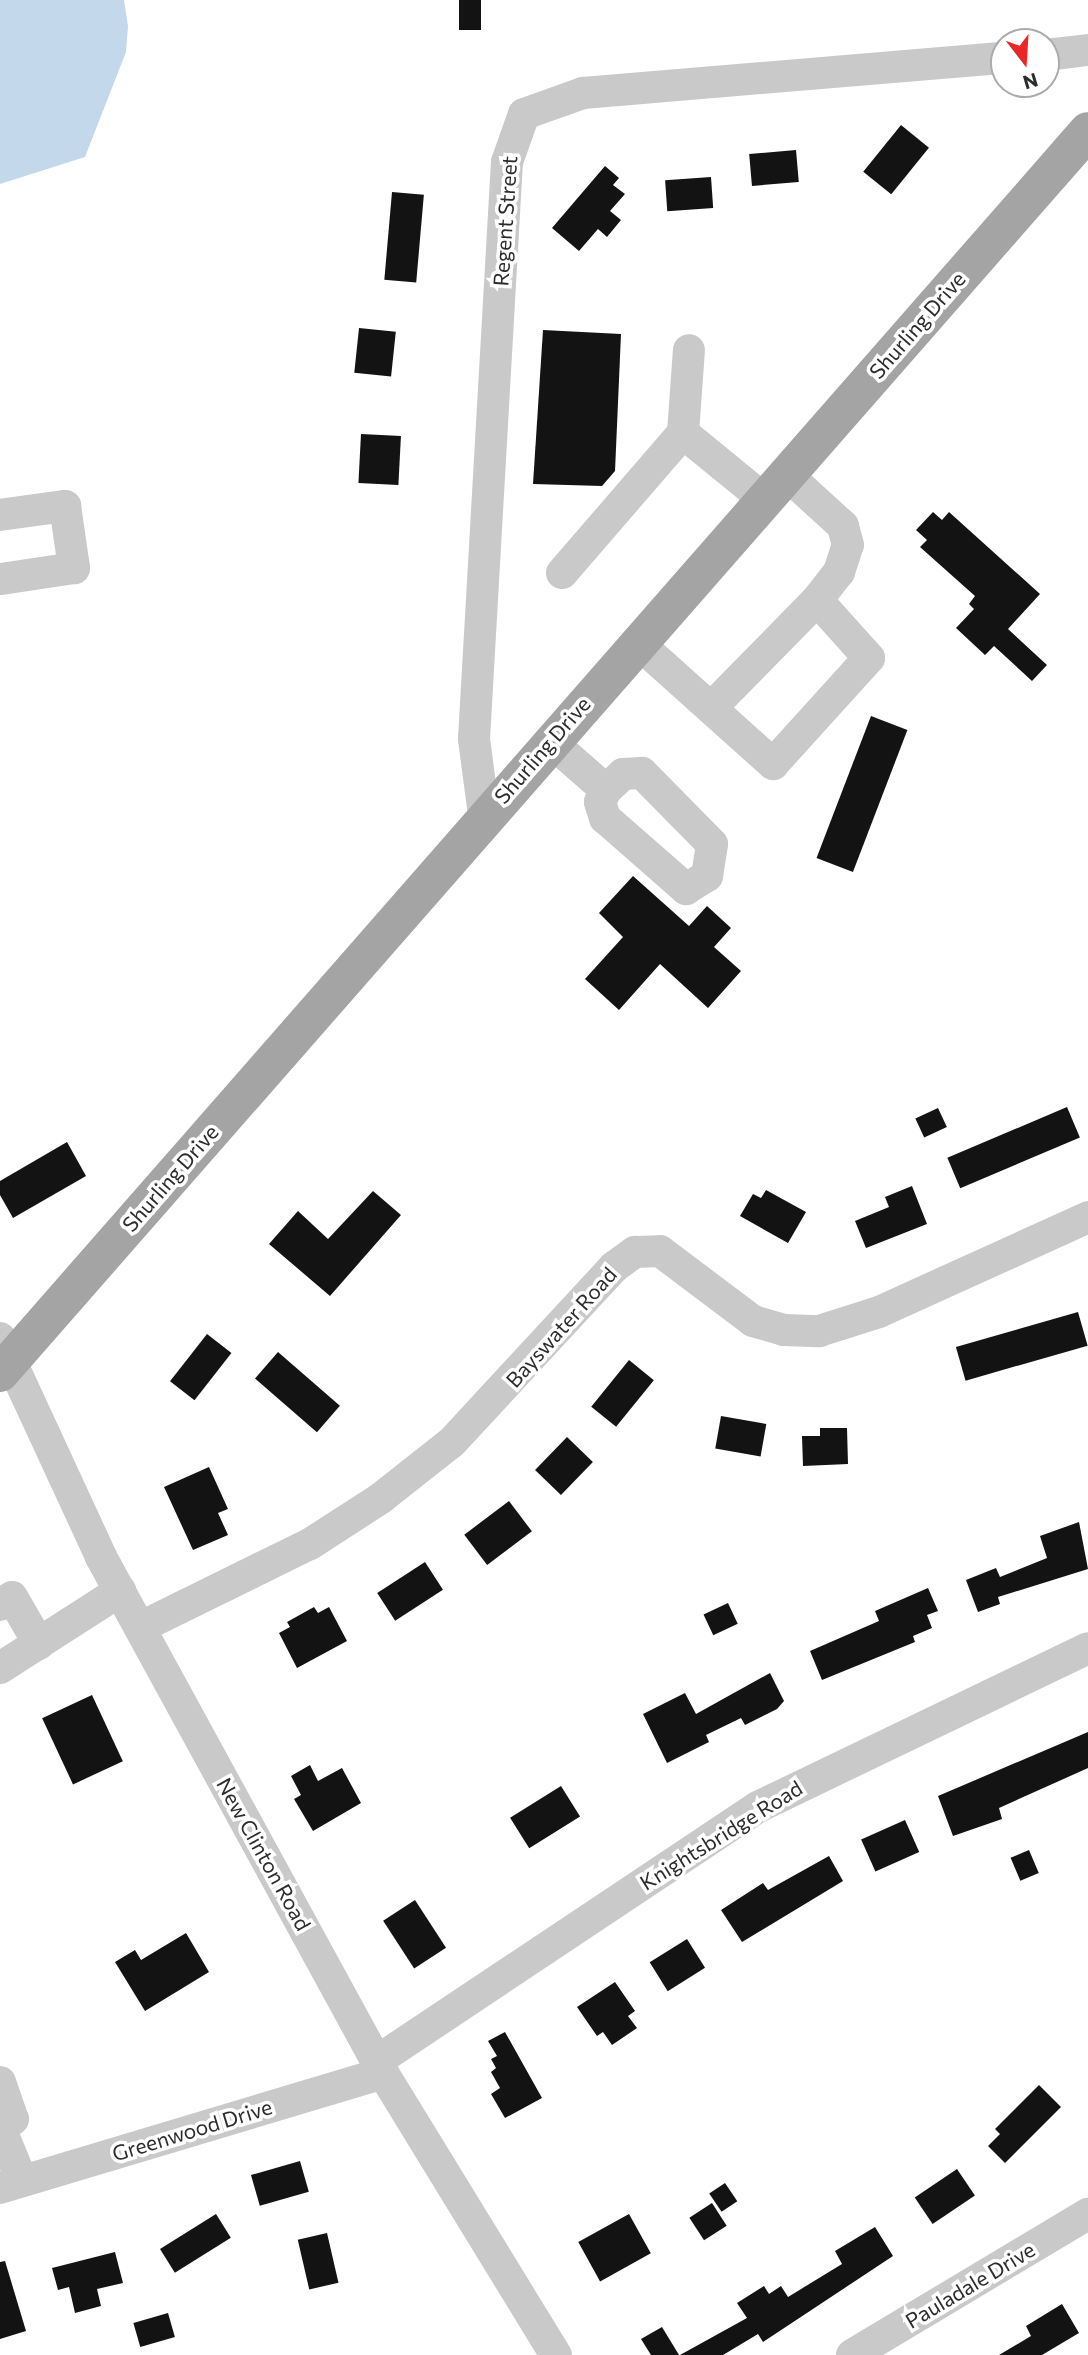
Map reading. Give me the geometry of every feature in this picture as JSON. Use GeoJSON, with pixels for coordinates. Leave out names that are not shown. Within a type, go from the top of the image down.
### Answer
{"type":"FeatureCollection","features":[{"type":"Feature","properties":{"kind":"main road","name":"Shurling Drive"},"geometry":{"type":"LineString","coordinates":[[4,1357],[1088,131]]}},
{"type":"Feature","properties":{"kind":"street"},"geometry":{"type":"LineString","coordinates":[[1060,53],[1088,50]]}},
{"type":"Feature","properties":{"kind":"street","name":"Regent Street"},"geometry":{"type":"LineString","coordinates":[[484,815],[474,739],[505,190],[514,130],[524,114],[583,93],[990,59]]}},
{"type":"Feature","properties":{"kind":"street"},"geometry":{"type":"LineString","coordinates":[[562,573],[683,433],[689,350]]}},
{"type":"Feature","properties":{"kind":"street"},"geometry":{"type":"LineString","coordinates":[[683,433],[775,486],[832,512],[848,545],[839,572],[817,600],[711,708]]}},
{"type":"Feature","properties":{"kind":"street"},"geometry":{"type":"LineString","coordinates":[[0,515],[65,506],[74,568],[0,579]]}},
{"type":"Feature","properties":{"kind":"street"},"geometry":{"type":"LineString","coordinates":[[637,642],[773,764],[869,658],[817,600]]}},
{"type":"Feature","properties":{"kind":"street"},"geometry":{"type":"LineString","coordinates":[[550,741],[606,790]]}},
{"type":"Feature","properties":{"kind":"street","name":"Bayswater Road"},"geometry":{"type":"LineString","coordinates":[[141,1627],[310,1544],[381,1498],[452,1442],[614,1267],[635,1252],[660,1251],[753,1321],[784,1330],[819,1331],[879,1312],[1088,1217]]}},
{"type":"Feature","properties":{"kind":"street","name":"New Clinton Road"},"geometry":{"type":"LineString","coordinates":[[4,1357],[120,1591],[380,2067],[556,2355]]}},
{"type":"Feature","properties":{"kind":"street"},"geometry":{"type":"LineString","coordinates":[[3,1660],[39,1644],[120,1591]]}},
{"type":"Feature","properties":{"kind":"street"},"geometry":{"type":"LineString","coordinates":[[0,1605],[12,1597],[39,1644]]}},
{"type":"Feature","properties":{"kind":"street","name":"Knightsbridge Road"},"geometry":{"type":"LineString","coordinates":[[380,2067],[758,1807],[1088,1648]]}},
{"type":"Feature","properties":{"kind":"street","name":"Greenwood Drive"},"geometry":{"type":"LineString","coordinates":[[11,2184],[380,2067]]}},
{"type":"Feature","properties":{"kind":"street"},"geometry":{"type":"LineString","coordinates":[[0,2082],[13,2113],[1,2130],[11,2184]]}},
{"type":"Feature","properties":{"kind":"street","name":"Pauladale Drive"},"geometry":{"type":"LineString","coordinates":[[852,2355],[1088,2214]]}},
{"type":"Feature","properties":{"kind":"water"},"geometry":{"type":"Polygon","coordinates":[[[0,0],[124,0],[128,26],[126,52],[85,157],[0,184],[0,0]]]}},
{"type":"Feature","properties":{"kind":"building"},"geometry":{"type":"Polygon","coordinates":[[[459,0],[481,0],[481,30],[459,30],[459,0]]]}},
{"type":"Feature","properties":{"kind":"building"},"geometry":{"type":"Polygon","coordinates":[[[901,125],[929,148],[891,194],[863,172],[901,125]]]}},
{"type":"Feature","properties":{"kind":"building"},"geometry":{"type":"Polygon","coordinates":[[[796,150],[799,182],[752,186],[749,154],[796,150]]]}},
{"type":"Feature","properties":{"kind":"building"},"geometry":{"type":"Polygon","coordinates":[[[605,166],[619,178],[613,185],[625,194],[610,211],[621,220],[607,237],[598,229],[579,251],[552,228],[605,166]]]}},
{"type":"Feature","properties":{"kind":"building"},"geometry":{"type":"Polygon","coordinates":[[[711,177],[713,208],[667,211],[665,180],[711,177]]]}},
{"type":"Feature","properties":{"kind":"building"},"geometry":{"type":"Polygon","coordinates":[[[392,192],[424,195],[416,282],[384,280],[392,192]]]}},
{"type":"Feature","properties":{"kind":"building"},"geometry":{"type":"Polygon","coordinates":[[[359,328],[396,332],[391,377],[354,373],[359,328]]]}},
{"type":"Feature","properties":{"kind":"building"},"geometry":{"type":"Polygon","coordinates":[[[543,330],[621,334],[615,471],[602,486],[533,484],[543,330]]]}},
{"type":"Feature","properties":{"kind":"building"},"geometry":{"type":"Polygon","coordinates":[[[361,434],[401,436],[398,485],[358,483],[361,434]]]}},
{"type":"Feature","properties":{"kind":"building"},"geometry":{"type":"Polygon","coordinates":[[[933,512],[942,520],[949,512],[1040,594],[1008,629],[1047,665],[1032,681],[994,646],[985,655],[956,628],[974,609],[969,604],[975,596],[920,547],[927,540],[916,530],[933,512]]]}},
{"type":"Feature","properties":{"kind":"building"},"geometry":{"type":"Polygon","coordinates":[[[871,716],[907,730],[853,872],[817,858],[871,716]]]}},
{"type":"Feature","properties":{"kind":"building"},"geometry":{"type":"Polygon","coordinates":[[[633,876],[689,926],[707,906],[731,928],[714,947],[741,971],[708,1008],[660,964],[619,1010],[585,979],[623,937],[599,913],[633,876]]]}},
{"type":"Feature","properties":{"kind":"building"},"geometry":{"type":"Polygon","coordinates":[[[1067,1107],[1080,1137],[960,1188],[947,1158],[1067,1107]]]}},
{"type":"Feature","properties":{"kind":"building"},"geometry":{"type":"Polygon","coordinates":[[[938,1108],[947,1127],[924,1138],[915,1119],[938,1108]]]}},
{"type":"Feature","properties":{"kind":"building"},"geometry":{"type":"Polygon","coordinates":[[[67,1142],[86,1176],[13,1218],[0,1195],[0,1181],[67,1142]]]}},
{"type":"Feature","properties":{"kind":"building"},"geometry":{"type":"Polygon","coordinates":[[[912,1186],[927,1224],[866,1248],[855,1221],[889,1207],[885,1197],[912,1186]]]}},
{"type":"Feature","properties":{"kind":"building"},"geometry":{"type":"Polygon","coordinates":[[[766,1190],[806,1212],[788,1243],[740,1216],[753,1194],[761,1198],[766,1190]]]}},
{"type":"Feature","properties":{"kind":"building"},"geometry":{"type":"Polygon","coordinates":[[[373,1191],[401,1215],[330,1296],[269,1244],[298,1211],[328,1239],[373,1191]]]}},
{"type":"Feature","properties":{"kind":"building"},"geometry":{"type":"Polygon","coordinates":[[[1078,1312],[1088,1346],[966,1381],[956,1347],[1078,1312]]]}},
{"type":"Feature","properties":{"kind":"building"},"geometry":{"type":"Polygon","coordinates":[[[207,1334],[231,1353],[194,1400],[170,1381],[207,1334]]]}},
{"type":"Feature","properties":{"kind":"building"},"geometry":{"type":"Polygon","coordinates":[[[278,1352],[340,1406],[317,1432],[255,1378],[278,1352]]]}},
{"type":"Feature","properties":{"kind":"building"},"geometry":{"type":"Polygon","coordinates":[[[629,1360],[654,1380],[616,1427],[591,1407],[629,1360]]]}},
{"type":"Feature","properties":{"kind":"building"},"geometry":{"type":"Polygon","coordinates":[[[721,1416],[766,1424],[761,1456],[715,1448],[721,1416]]]}},
{"type":"Feature","properties":{"kind":"building"},"geometry":{"type":"Polygon","coordinates":[[[820,1428],[847,1428],[848,1464],[803,1466],[802,1436],[820,1436],[820,1428]]]}},
{"type":"Feature","properties":{"kind":"building"},"geometry":{"type":"Polygon","coordinates":[[[567,1437],[593,1462],[561,1495],[535,1470],[567,1437]]]}},
{"type":"Feature","properties":{"kind":"building"},"geometry":{"type":"Polygon","coordinates":[[[209,1467],[228,1509],[218,1513],[228,1535],[193,1550],[164,1487],[209,1467]]]}},
{"type":"Feature","properties":{"kind":"building"},"geometry":{"type":"Polygon","coordinates":[[[509,1501],[532,1531],[487,1565],[464,1535],[509,1501]]]}},
{"type":"Feature","properties":{"kind":"building"},"geometry":{"type":"Polygon","coordinates":[[[1079,1522],[1088,1569],[998,1597],[1000,1604],[978,1612],[966,1580],[996,1568],[1000,1577],[1047,1558],[1040,1536],[1079,1522]]]}},
{"type":"Feature","properties":{"kind":"building"},"geometry":{"type":"Polygon","coordinates":[[[425,1562],[443,1590],[395,1621],[377,1593],[425,1562]]]}},
{"type":"Feature","properties":{"kind":"building"},"geometry":{"type":"Polygon","coordinates":[[[928,1588],[938,1611],[927,1615],[932,1628],[913,1636],[915,1642],[822,1680],[810,1651],[879,1621],[875,1611],[928,1588]]]}},
{"type":"Feature","properties":{"kind":"building"},"geometry":{"type":"Polygon","coordinates":[[[728,1603],[738,1624],[713,1635],[704,1614],[728,1603]]]}},
{"type":"Feature","properties":{"kind":"building"},"geometry":{"type":"Polygon","coordinates":[[[314,1607],[318,1613],[329,1607],[347,1641],[297,1668],[279,1633],[290,1627],[287,1622],[314,1607]]]}},
{"type":"Feature","properties":{"kind":"building"},"geometry":{"type":"Polygon","coordinates":[[[770,1673],[784,1701],[777,1709],[745,1725],[741,1718],[706,1735],[709,1742],[667,1763],[643,1714],[685,1693],[696,1714],[770,1673]]]}},
{"type":"Feature","properties":{"kind":"building"},"geometry":{"type":"Polygon","coordinates":[[[92,1695],[123,1761],[73,1784],[42,1718],[92,1695]]]}},
{"type":"Feature","properties":{"kind":"building"},"geometry":{"type":"Polygon","coordinates":[[[1088,1732],[1088,1768],[999,1808],[1002,1819],[953,1836],[938,1796],[1088,1732]]]}},
{"type":"Feature","properties":{"kind":"building"},"geometry":{"type":"Polygon","coordinates":[[[310,1765],[318,1781],[342,1768],[361,1803],[313,1831],[294,1799],[301,1795],[291,1776],[310,1765]]]}},
{"type":"Feature","properties":{"kind":"building"},"geometry":{"type":"Polygon","coordinates":[[[561,1786],[580,1817],[529,1848],[510,1818],[561,1786]]]}},
{"type":"Feature","properties":{"kind":"building"},"geometry":{"type":"Polygon","coordinates":[[[905,1820],[919,1852],[875,1871],[861,1840],[905,1820]]]}},
{"type":"Feature","properties":{"kind":"building"},"geometry":{"type":"Polygon","coordinates":[[[1029,1850],[1039,1873],[1020,1881],[1011,1858],[1029,1850]]]}},
{"type":"Feature","properties":{"kind":"building"},"geometry":{"type":"Polygon","coordinates":[[[829,1856],[843,1881],[742,1942],[721,1910],[763,1883],[768,1890],[829,1856]]]}},
{"type":"Feature","properties":{"kind":"building"},"geometry":{"type":"Polygon","coordinates":[[[415,1900],[446,1948],[414,1969],[383,1921],[415,1900]]]}},
{"type":"Feature","properties":{"kind":"building"},"geometry":{"type":"Polygon","coordinates":[[[186,1933],[209,1972],[145,2011],[115,1962],[135,1950],[141,1960],[186,1933]]]}},
{"type":"Feature","properties":{"kind":"building"},"geometry":{"type":"Polygon","coordinates":[[[687,1939],[705,1968],[668,1991],[650,1962],[687,1939]]]}},
{"type":"Feature","properties":{"kind":"building"},"geometry":{"type":"Polygon","coordinates":[[[615,1982],[635,2011],[628,2016],[637,2028],[612,2045],[603,2032],[597,2036],[577,2007],[615,1982]]]}},
{"type":"Feature","properties":{"kind":"building"},"geometry":{"type":"Polygon","coordinates":[[[505,2032],[542,2098],[505,2118],[491,2094],[500,2088],[491,2072],[496,2068],[491,2059],[497,2056],[488,2041],[505,2032]]]}},
{"type":"Feature","properties":{"kind":"building"},"geometry":{"type":"Polygon","coordinates":[[[1039,2085],[1061,2107],[1005,2163],[988,2146],[1000,2134],[995,2129],[1039,2085]]]}},
{"type":"Feature","properties":{"kind":"building"},"geometry":{"type":"Polygon","coordinates":[[[300,2161],[309,2192],[260,2206],[251,2175],[300,2161]]]}},
{"type":"Feature","properties":{"kind":"building"},"geometry":{"type":"Polygon","coordinates":[[[957,2169],[975,2196],[933,2224],[915,2198],[957,2169]]]}},
{"type":"Feature","properties":{"kind":"building"},"geometry":{"type":"Polygon","coordinates":[[[725,2183],[737,2201],[722,2212],[709,2194],[725,2183]]]}},
{"type":"Feature","properties":{"kind":"building"},"geometry":{"type":"Polygon","coordinates":[[[712,2203],[727,2226],[704,2240],[689,2218],[712,2203]]]}},
{"type":"Feature","properties":{"kind":"building"},"geometry":{"type":"Polygon","coordinates":[[[216,2214],[231,2238],[175,2273],[160,2249],[216,2214]]]}},
{"type":"Feature","properties":{"kind":"building"},"geometry":{"type":"Polygon","coordinates":[[[629,2214],[651,2253],[600,2281],[578,2242],[629,2214]]]}},
{"type":"Feature","properties":{"kind":"building"},"geometry":{"type":"Polygon","coordinates":[[[875,2227],[893,2256],[763,2342],[758,2334],[723,2355],[680,2355],[747,2318],[737,2303],[764,2286],[769,2294],[781,2286],[788,2297],[842,2264],[835,2251],[875,2227]]]}},
{"type":"Feature","properties":{"kind":"building"},"geometry":{"type":"Polygon","coordinates":[[[327,2233],[338,2283],[309,2289],[298,2240],[327,2233]]]}},
{"type":"Feature","properties":{"kind":"building"},"geometry":{"type":"Polygon","coordinates":[[[115,2252],[123,2283],[97,2289],[101,2306],[75,2313],[69,2287],[58,2290],[52,2268],[115,2252]]]}},
{"type":"Feature","properties":{"kind":"building"},"geometry":{"type":"Polygon","coordinates":[[[5,2261],[26,2331],[0,2339],[0,2262],[5,2261]]]}},
{"type":"Feature","properties":{"kind":"building"},"geometry":{"type":"Polygon","coordinates":[[[1062,2304],[1079,2333],[1042,2355],[999,2355],[1031,2336],[1026,2326],[1062,2304]]]}},
{"type":"Feature","properties":{"kind":"building"},"geometry":{"type":"Polygon","coordinates":[[[168,2313],[175,2337],[140,2347],[133,2323],[168,2313]]]}},
{"type":"Feature","properties":{"kind":"building"},"geometry":{"type":"Polygon","coordinates":[[[662,2327],[679,2355],[651,2355],[641,2339],[662,2327]]]}}]}
